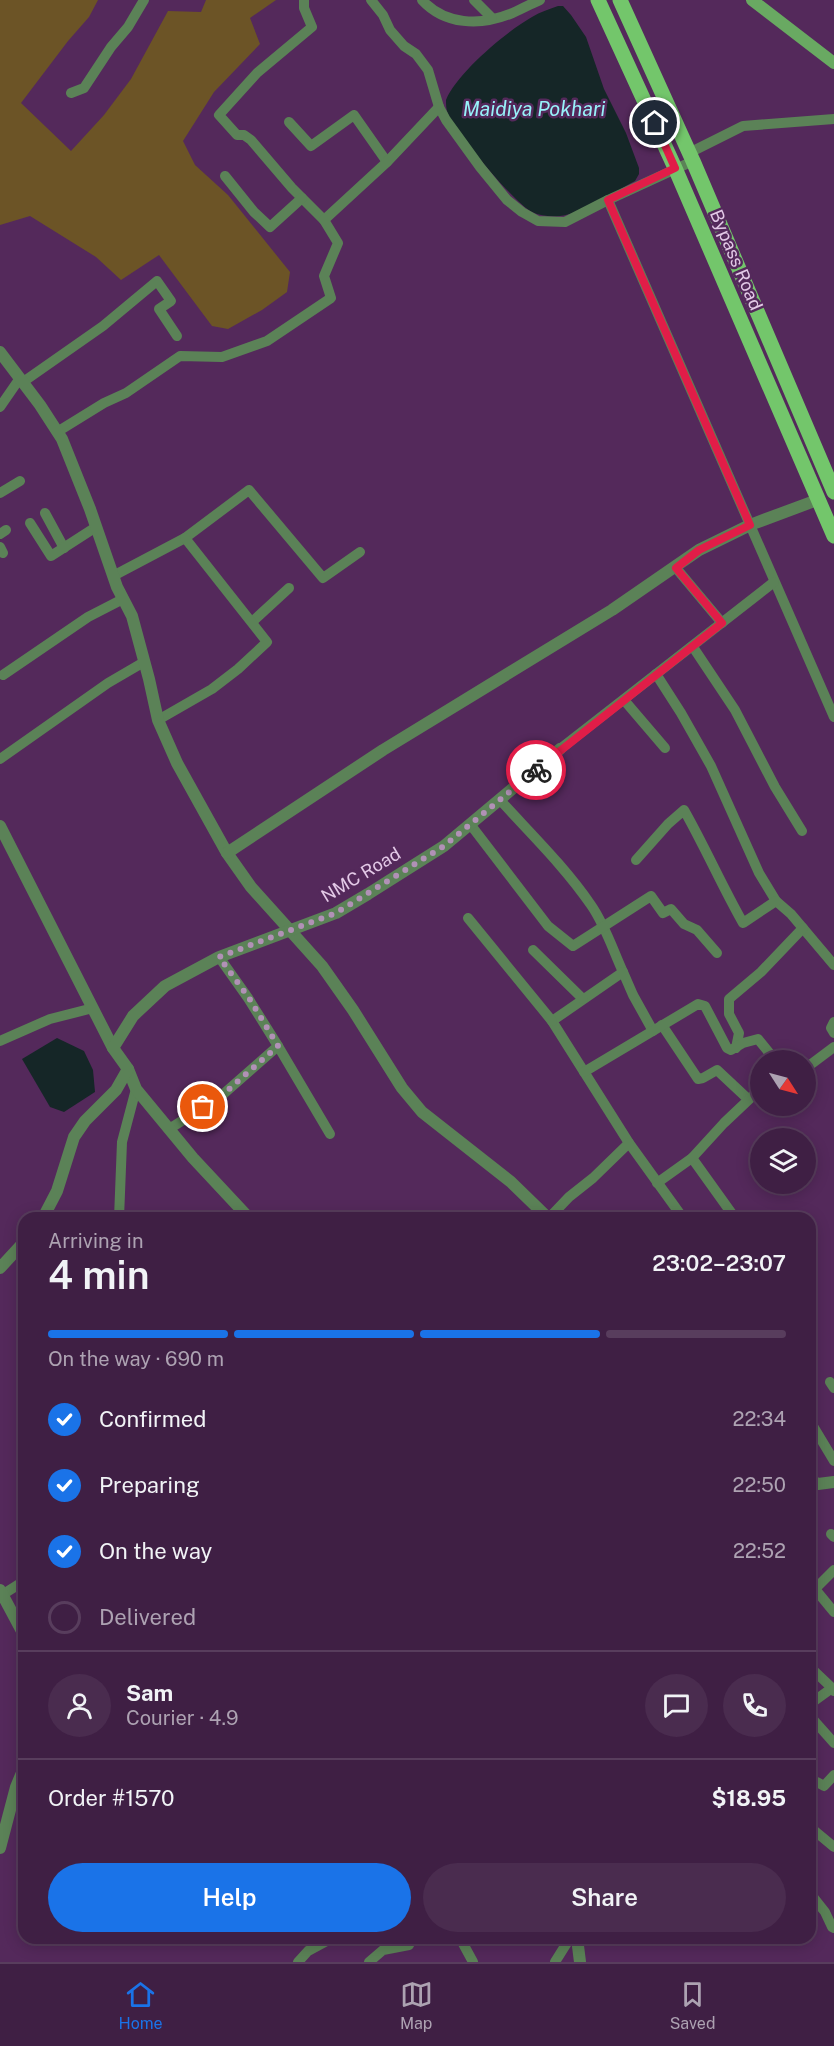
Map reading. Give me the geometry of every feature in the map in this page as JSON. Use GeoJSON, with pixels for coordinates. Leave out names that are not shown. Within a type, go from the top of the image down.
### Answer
{"type":"FeatureCollection","features":[{"type":"Feature","properties":{"kind":"main road","name":"Bypass Road"},"geometry":{"type":"LineString","coordinates":[[598,0],[675,168],[834,536]]}},
{"type":"Feature","properties":{"kind":"main road","name":"Bypass Road"},"geometry":{"type":"LineString","coordinates":[[620,0],[691,157],[834,492]]}},
{"type":"Feature","properties":{"kind":"main road"},"geometry":{"type":"LineString","coordinates":[[752,0],[834,63]]}},
{"type":"Feature","properties":{"kind":"main road"},"geometry":{"type":"LineString","coordinates":[[817,500],[834,492]]}},
{"type":"Feature","properties":{"kind":"street"},"geometry":{"type":"LineString","coordinates":[[71,93],[84,88],[111,47],[128,27],[144,0]]}},
{"type":"Feature","properties":{"kind":"street"},"geometry":{"type":"LineString","coordinates":[[57,432],[104,403],[126,393],[180,356],[222,357],[267,341],[331,298],[324,276],[338,243],[324,220],[251,140],[244,135],[237,135],[219,115],[257,74],[312,27],[304,8],[304,0]]}},
{"type":"Feature","properties":{"kind":"street"},"geometry":{"type":"LineString","coordinates":[[371,0],[383,15],[390,30],[404,46],[416,54],[428,70],[439,107],[458,138],[507,200],[538,221],[565,222],[675,168],[742,126],[834,119]]}},
{"type":"Feature","properties":{"kind":"street"},"geometry":{"type":"LineString","coordinates":[[422,0],[432,10],[454,20],[473,22],[510,14],[528,2],[540,0]]}},
{"type":"Feature","properties":{"kind":"street"},"geometry":{"type":"LineString","coordinates":[[474,0],[492,18]]}},
{"type":"Feature","properties":{"kind":"street"},"geometry":{"type":"LineString","coordinates":[[324,220],[387,162],[439,107]]}},
{"type":"Feature","properties":{"kind":"street"},"geometry":{"type":"LineString","coordinates":[[289,122],[310,147],[354,115],[387,162]]}},
{"type":"Feature","properties":{"kind":"street"},"geometry":{"type":"LineString","coordinates":[[225,176],[254,212],[270,227],[302,198]]}},
{"type":"Feature","properties":{"kind":"street"},"geometry":{"type":"LineString","coordinates":[[608,200],[834,717]]}},
{"type":"Feature","properties":{"kind":"street"},"geometry":{"type":"LineString","coordinates":[[0,407],[22,380],[103,326],[157,281],[171,301],[159,309],[177,336]]}},
{"type":"Feature","properties":{"kind":"street"},"geometry":{"type":"LineString","coordinates":[[1,356],[22,380],[57,432],[75,470],[113,576],[132,616],[158,720],[177,763],[227,853],[251,887],[322,966],[402,1088],[422,1112],[512,1182],[543,1212]]}},
{"type":"Feature","properties":{"kind":"street"},"geometry":{"type":"LineString","coordinates":[[0,493],[20,481]]}},
{"type":"Feature","properties":{"kind":"street"},"geometry":{"type":"LineString","coordinates":[[113,576],[185,538],[249,490],[323,578],[360,552]]}},
{"type":"Feature","properties":{"kind":"street"},"geometry":{"type":"LineString","coordinates":[[227,853],[383,750],[556,645],[676,568],[699,550],[750,525],[817,500]]}},
{"type":"Feature","properties":{"kind":"street"},"geometry":{"type":"LineString","coordinates":[[45,513],[64,548]]}},
{"type":"Feature","properties":{"kind":"street"},"geometry":{"type":"LineString","coordinates":[[30,523],[51,556],[96,528]]}},
{"type":"Feature","properties":{"kind":"street"},"geometry":{"type":"LineString","coordinates":[[158,720],[212,689],[267,642],[185,538]]}},
{"type":"Feature","properties":{"kind":"street"},"geometry":{"type":"LineString","coordinates":[[676,568],[722,623]]}},
{"type":"Feature","properties":{"kind":"street","name":"NMC Road"},"geometry":{"type":"LineString","coordinates":[[113,1048],[133,1016],[165,986],[219,957],[336,913],[444,846],[560,749],[774,582]]}},
{"type":"Feature","properties":{"kind":"street"},"geometry":{"type":"LineString","coordinates":[[252,622],[289,588]]}},
{"type":"Feature","properties":{"kind":"street"},"geometry":{"type":"LineString","coordinates":[[3,675],[88,617],[123,599]]}},
{"type":"Feature","properties":{"kind":"street"},"geometry":{"type":"LineString","coordinates":[[693,646],[735,710],[775,787],[802,831]]}},
{"type":"Feature","properties":{"kind":"street"},"geometry":{"type":"LineString","coordinates":[[0,759],[108,683],[144,662]]}},
{"type":"Feature","properties":{"kind":"street"},"geometry":{"type":"LineString","coordinates":[[656,674],[711,766],[759,873],[776,901],[803,928],[834,966]]}},
{"type":"Feature","properties":{"kind":"street"},"geometry":{"type":"LineString","coordinates":[[624,700],[665,748]]}},
{"type":"Feature","properties":{"kind":"street"},"geometry":{"type":"LineString","coordinates":[[500,800],[592,905],[633,995],[698,1079],[717,1070],[748,1099],[692,1158],[657,1183]]}},
{"type":"Feature","properties":{"kind":"street"},"geometry":{"type":"LineString","coordinates":[[636,860],[684,810],[743,923],[776,901]]}},
{"type":"Feature","properties":{"kind":"street"},"geometry":{"type":"LineString","coordinates":[[470,824],[548,926],[573,946],[651,896],[663,913],[671,909],[684,924],[697,930],[717,953]]}},
{"type":"Feature","properties":{"kind":"street"},"geometry":{"type":"LineString","coordinates":[[0,826],[113,1048],[128,1069],[136,1089],[193,1158],[243,1212]]}},
{"type":"Feature","properties":{"kind":"street"},"geometry":{"type":"LineString","coordinates":[[468,918],[552,1022],[630,1143],[679,1212]]}},
{"type":"Feature","properties":{"kind":"street"},"geometry":{"type":"LineString","coordinates":[[736,1048],[739,1033],[729,1014],[729,999],[761,972],[803,928]]}},
{"type":"Feature","properties":{"kind":"street"},"geometry":{"type":"LineString","coordinates":[[533,950],[582,999]]}},
{"type":"Feature","properties":{"kind":"street"},"geometry":{"type":"LineString","coordinates":[[219,957],[249,998],[330,1134]]}},
{"type":"Feature","properties":{"kind":"street"},"geometry":{"type":"LineString","coordinates":[[552,1022],[623,972]]}},
{"type":"Feature","properties":{"kind":"street"},"geometry":{"type":"LineString","coordinates":[[584,1072],[695,1005],[702,1004],[727,1048],[731,1050],[743,1043],[758,1039],[767,1050]]}},
{"type":"Feature","properties":{"kind":"street"},"geometry":{"type":"LineString","coordinates":[[0,1041],[50,1019],[93,1008]]}},
{"type":"Feature","properties":{"kind":"street"},"geometry":{"type":"LineString","coordinates":[[834,1022],[831,1028],[834,1033]]}},
{"type":"Feature","properties":{"kind":"street"},"geometry":{"type":"LineString","coordinates":[[169,1129],[220,1097],[278,1046]]}},
{"type":"Feature","properties":{"kind":"street"},"geometry":{"type":"LineString","coordinates":[[816,1060],[834,1047]]}},
{"type":"Feature","properties":{"kind":"street"},"geometry":{"type":"LineString","coordinates":[[46,1212],[57,1191],[74,1137],[116,1090],[128,1069]]}},
{"type":"Feature","properties":{"kind":"street"},"geometry":{"type":"LineString","coordinates":[[119,1212],[122,1142],[136,1089]]}},
{"type":"Feature","properties":{"kind":"street"},"geometry":{"type":"LineString","coordinates":[[555,1212],[630,1143]]}},
{"type":"Feature","properties":{"kind":"street"},"geometry":{"type":"LineString","coordinates":[[692,1158],[731,1212]]}},
{"type":"Feature","properties":{"kind":"street"},"geometry":{"type":"LineString","coordinates":[[0,1268],[18,1248]]}},
{"type":"Feature","properties":{"kind":"street"},"geometry":{"type":"LineString","coordinates":[[816,1431],[834,1461]]}},
{"type":"Feature","properties":{"kind":"street"},"geometry":{"type":"LineString","coordinates":[[816,1483],[834,1482]]}},
{"type":"Feature","properties":{"kind":"street"},"geometry":{"type":"LineString","coordinates":[[816,1588],[834,1570]]}},
{"type":"Feature","properties":{"kind":"street"},"geometry":{"type":"LineString","coordinates":[[18,1584],[1,1592],[18,1624]]}},
{"type":"Feature","properties":{"kind":"street"},"geometry":{"type":"LineString","coordinates":[[816,1594],[834,1612]]}},
{"type":"Feature","properties":{"kind":"street"},"geometry":{"type":"LineString","coordinates":[[816,1673],[833,1689],[816,1700]]}},
{"type":"Feature","properties":{"kind":"street"},"geometry":{"type":"LineString","coordinates":[[816,1723],[834,1743]]}},
{"type":"Feature","properties":{"kind":"street"},"geometry":{"type":"LineString","coordinates":[[816,1783],[824,1786],[834,1775]]}},
{"type":"Feature","properties":{"kind":"street"},"geometry":{"type":"LineString","coordinates":[[0,1848],[3,1827],[18,1782]]}},
{"type":"Feature","properties":{"kind":"street"},"geometry":{"type":"LineString","coordinates":[[816,1832],[834,1847]]}},
{"type":"Feature","properties":{"kind":"street"},"geometry":{"type":"LineString","coordinates":[[816,1899],[834,1928]]}},
{"type":"Feature","properties":{"kind":"street"},"geometry":{"type":"LineString","coordinates":[[298,1962],[308,1951],[321,1944]]}},
{"type":"Feature","properties":{"kind":"street"},"geometry":{"type":"LineString","coordinates":[[369,1962],[384,1950],[409,1944]]}},
{"type":"Feature","properties":{"kind":"street"},"geometry":{"type":"LineString","coordinates":[[463,1944],[473,1962]]}},
{"type":"Feature","properties":{"kind":"street"},"geometry":{"type":"LineString","coordinates":[[555,1962],[566,1944]]}},
{"type":"Feature","properties":{"kind":"street"},"geometry":{"type":"LineString","coordinates":[[578,1944],[580,1962]]}},
{"type":"Feature","properties":{"kind":"shaded area"},"geometry":{"type":"Polygon","coordinates":[[[0,0],[98,0],[89,17],[21,103],[71,151],[104,115],[131,79],[168,11],[201,12],[206,0],[276,0],[250,18],[260,44],[214,92],[183,141],[195,165],[228,195],[290,272],[287,292],[262,310],[228,329],[212,326],[159,255],[121,280],[96,257],[30,216],[0,225],[0,0]]]}},
{"type":"Feature","properties":{"kind":"water","name":"Maidiya Pokhari"},"geometry":{"type":"Polygon","coordinates":[[[563,6],[586,37],[604,89],[626,133],[639,168],[639,174],[635,181],[587,207],[568,215],[553,216],[532,212],[512,196],[473,151],[453,123],[447,112],[446,100],[471,66],[497,42],[532,17],[563,6]]]}},
{"type":"Feature","properties":{"kind":"water"},"geometry":{"type":"Polygon","coordinates":[[[57,1038],[84,1051],[93,1070],[95,1092],[64,1112],[50,1107],[22,1059],[57,1038]]]}},
{"type":"Feature","properties":{"kind":"way so far"},"geometry":{"type":"LineString","coordinates":[[203,1107],[220,1097],[278,1046],[249,998],[219,957],[336,913],[444,846],[536,770]]}},
{"type":"Feature","properties":{"kind":"route"},"geometry":{"type":"LineString","coordinates":[[536,770],[722,623],[676,568],[699,550],[750,525],[608,200],[675,168],[655,123]]}}]}
